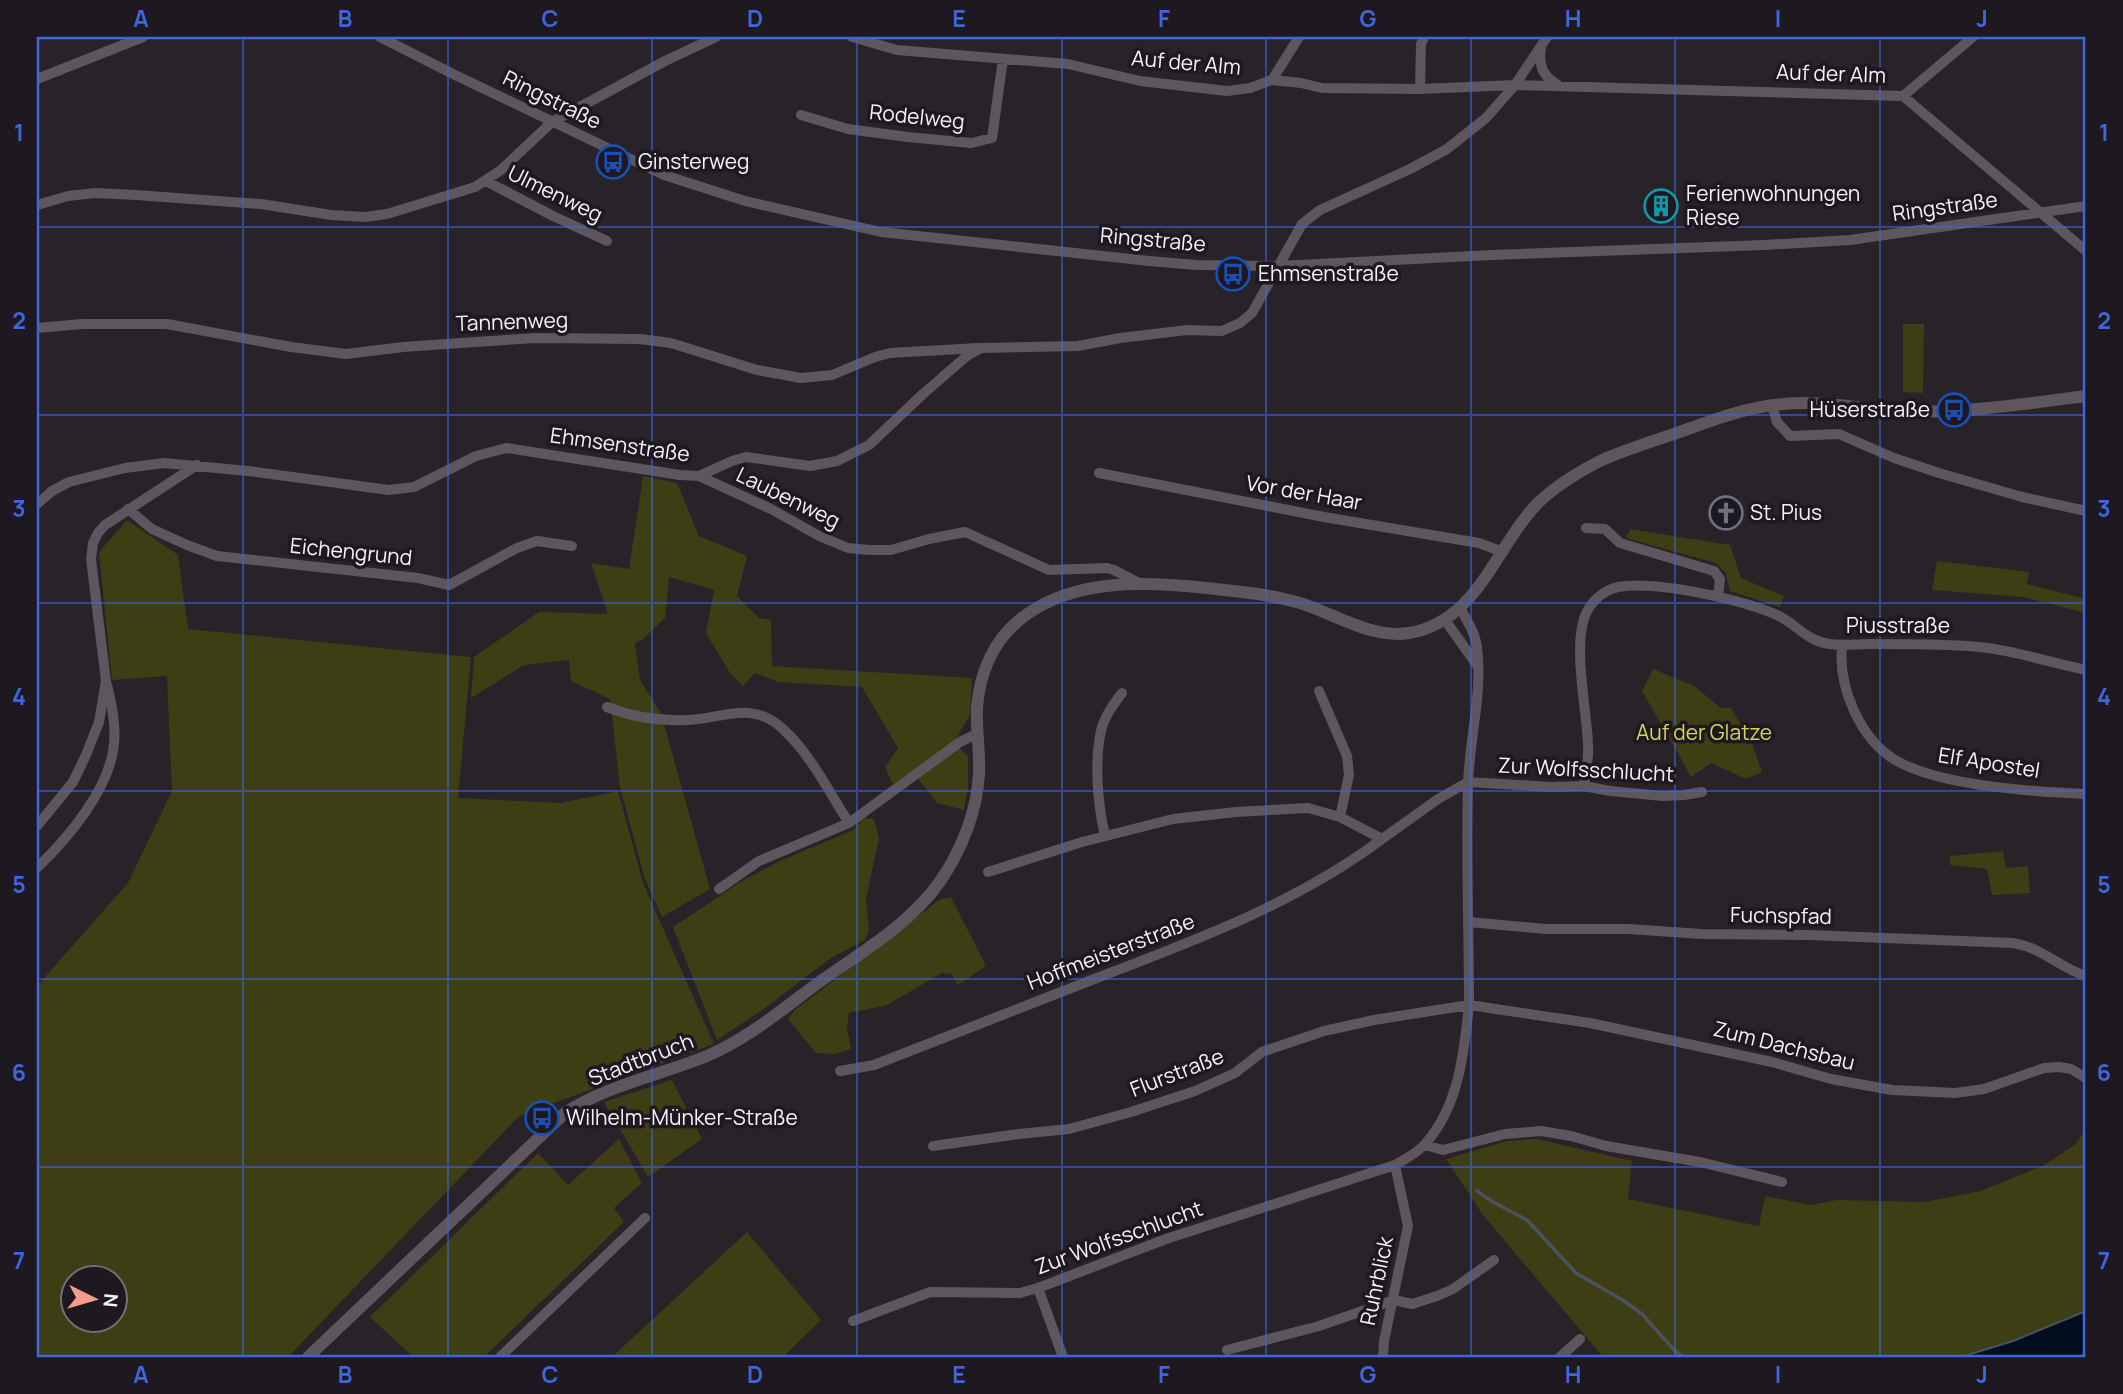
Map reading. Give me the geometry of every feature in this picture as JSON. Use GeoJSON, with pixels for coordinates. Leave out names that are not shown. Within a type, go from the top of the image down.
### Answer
{"type":"FeatureCollection","features":[{"type":"Feature","properties":{"kind":"street"},"geometry":{"type":"LineString","coordinates":[[37,79],[143,37]]}},
{"type":"Feature","properties":{"kind":"street","name":"Ringstraße"},"geometry":{"type":"LineString","coordinates":[[380,37],[664,175],[745,201],[852,226],[914,236],[1149,261],[1198,265],[1279,265],[1850,240],[2086,206]]}},
{"type":"Feature","properties":{"kind":"street"},"geometry":{"type":"LineString","coordinates":[[37,205],[68,196],[96,193],[261,204],[331,215],[365,217],[387,214],[475,187],[501,170],[552,122],[665,61],[716,37]]}},
{"type":"Feature","properties":{"kind":"street","name":"Auf der Alm"},"geometry":{"type":"LineString","coordinates":[[852,37],[897,50],[1068,64],[1140,81],[1227,91],[1250,88],[1272,80],[1322,88],[1420,89],[1515,85],[1903,96],[2086,251]]}},
{"type":"Feature","properties":{"kind":"street"},"geometry":{"type":"LineString","coordinates":[[1272,80],[1298,37]]}},
{"type":"Feature","properties":{"kind":"street"},"geometry":{"type":"LineString","coordinates":[[1420,89],[1421,44],[1424,37]]}},
{"type":"Feature","properties":{"kind":"street"},"geometry":{"type":"LineString","coordinates":[[1903,96],[1973,37]]}},
{"type":"Feature","properties":{"kind":"street"},"geometry":{"type":"LineString","coordinates":[[981,348],[1078,346],[1187,330],[1222,331],[1240,323],[1252,313],[1303,224],[1320,211],[1447,149],[1486,118],[1515,85],[1544,41]]}},
{"type":"Feature","properties":{"kind":"street"},"geometry":{"type":"LineString","coordinates":[[1544,41],[1540,58],[1541,70],[1548,79],[1560,86]]}},
{"type":"Feature","properties":{"kind":"street","name":"Rodelweg"},"geometry":{"type":"LineString","coordinates":[[801,115],[848,129],[908,137],[971,143],[992,138],[1003,59]]}},
{"type":"Feature","properties":{"kind":"street","name":"Ulmenweg"},"geometry":{"type":"LineString","coordinates":[[486,181],[607,241]]}},
{"type":"Feature","properties":{"kind":"street","name":"Tannenweg"},"geometry":{"type":"LineString","coordinates":[[37,328],[82,324],[167,324],[291,347],[346,354],[425,345],[536,338],[640,339],[671,343],[757,370],[802,378],[832,375],[890,353],[981,348]]}},
{"type":"Feature","properties":{"kind":"street","name":"Ehmsenstraße"},"geometry":{"type":"LineString","coordinates":[[37,504],[52,491],[69,482],[125,468],[164,463],[388,490],[414,486],[476,456],[506,448],[670,474],[699,475],[740,458],[756,457],[810,466],[827,464],[869,445],[968,355],[981,348]]}},
{"type":"Feature","properties":{"kind":"street","name":"Stadtbruch"},"geometry":{"type":"LineString","coordinates":[[308,1357],[566,1112],[607,1092],[704,1057],[741,1038],[899,925],[924,902],[955,857],[968,828],[979,776],[977,710],[986,665],[996,646],[1023,617],[1054,600],[1106,587],[1141,584],[1206,588],[1265,595],[1303,604],[1363,627],[1390,634],[1413,632],[1445,620],[1460,608],[1482,582],[1536,505],[1589,467],[1627,450],[1696,426],[1772,405],[1810,404],[1930,411],[2008,406],[2086,396]]}},
{"type":"Feature","properties":{"kind":"street"},"geometry":{"type":"LineString","coordinates":[[1772,405],[1777,422],[1790,436],[1839,434],[1929,470],[2022,497],[2086,511]]}},
{"type":"Feature","properties":{"kind":"street"},"geometry":{"type":"LineString","coordinates":[[37,868],[53,853],[87,810],[109,769],[114,745],[113,710],[106,681],[91,559],[93,544],[105,525],[197,465]]}},
{"type":"Feature","properties":{"kind":"street","name":"Vor der Haar"},"geometry":{"type":"LineString","coordinates":[[1099,473],[1324,517],[1479,542],[1503,552]]}},
{"type":"Feature","properties":{"kind":"street","name":"Laubenweg"},"geometry":{"type":"LineString","coordinates":[[699,475],[848,548],[891,550],[965,532],[1049,570],[1107,568],[1141,584]]}},
{"type":"Feature","properties":{"kind":"street","name":"Eichengrund"},"geometry":{"type":"LineString","coordinates":[[128,509],[152,529],[217,556],[418,578],[449,585],[517,548],[537,541],[572,546]]}},
{"type":"Feature","properties":{"kind":"street"},"geometry":{"type":"LineString","coordinates":[[1586,528],[1605,529],[1620,543],[1714,571],[1720,579],[1718,597]]}},
{"type":"Feature","properties":{"kind":"street","name":"Piusstraße"},"geometry":{"type":"LineString","coordinates":[[1584,786],[1588,746],[1580,651],[1582,626],[1588,608],[1601,595],[1617,587],[1668,588],[1718,597],[1777,615],[1816,642],[1842,646],[1971,646],[2086,670]]}},
{"type":"Feature","properties":{"kind":"street","name":"Zur Wolfsschlucht"},"geometry":{"type":"LineString","coordinates":[[1425,1145],[1444,1118],[1456,1087],[1469,1005],[1468,782],[1477,713],[1478,680],[1477,647],[1460,608]]}},
{"type":"Feature","properties":{"kind":"street"},"geometry":{"type":"LineString","coordinates":[[1445,620],[1477,666]]}},
{"type":"Feature","properties":{"kind":"street","name":"Elf Apostel"},"geometry":{"type":"LineString","coordinates":[[1842,646],[1841,668],[1847,695],[1874,741],[1895,760],[1927,773],[1964,782],[2086,794]]}},
{"type":"Feature","properties":{"kind":"street"},"geometry":{"type":"LineString","coordinates":[[37,826],[73,782],[86,755],[99,722],[106,681]]}},
{"type":"Feature","properties":{"kind":"street"},"geometry":{"type":"LineString","coordinates":[[1319,691],[1347,756],[1349,775],[1340,817]]}},
{"type":"Feature","properties":{"kind":"street"},"geometry":{"type":"LineString","coordinates":[[1105,836],[1100,814],[1099,746],[1101,730],[1109,710],[1122,693]]}},
{"type":"Feature","properties":{"kind":"street"},"geometry":{"type":"LineString","coordinates":[[607,707],[635,716],[682,720],[700,720],[744,711],[763,715],[783,728],[798,745],[849,823]]}},
{"type":"Feature","properties":{"kind":"street"},"geometry":{"type":"LineString","coordinates":[[719,889],[759,861],[849,823],[960,741],[978,733]]}},
{"type":"Feature","properties":{"kind":"street"},"geometry":{"type":"LineString","coordinates":[[988,872],[1105,836],[1172,819],[1236,812],[1308,808],[1340,817],[1382,839],[1438,799],[1468,782]]}},
{"type":"Feature","properties":{"kind":"street","name":"Zur Wolfsschlucht"},"geometry":{"type":"LineString","coordinates":[[1468,782],[1551,787],[1584,786],[1663,796],[1702,792]]}},
{"type":"Feature","properties":{"kind":"street","name":"Hoffmeisterstraße"},"geometry":{"type":"LineString","coordinates":[[841,1071],[874,1065],[1195,941],[1292,896],[1382,839]]}},
{"type":"Feature","properties":{"kind":"street","name":"Fuchspfad"},"geometry":{"type":"LineString","coordinates":[[1469,922],[1546,929],[1628,929],[1702,934],[2013,943],[2041,951],[2086,976]]}},
{"type":"Feature","properties":{"kind":"street","name":"Zum Dachsbau"},"geometry":{"type":"LineString","coordinates":[[1469,1005],[1590,1023],[1772,1062],[1831,1079],[1892,1090],[1965,1091],[1984,1088],[2044,1068],[2059,1067],[2071,1069],[2086,1078]]}},
{"type":"Feature","properties":{"kind":"street","name":"Flurstraße"},"geometry":{"type":"LineString","coordinates":[[933,1146],[1069,1129],[1195,1091],[1235,1073],[1262,1052],[1324,1031],[1469,1005]]}},
{"type":"Feature","properties":{"kind":"street"},"geometry":{"type":"LineString","coordinates":[[1395,1166],[1425,1145],[1443,1150],[1505,1134],[1541,1131],[1606,1146],[1700,1162],[1782,1182]]}},
{"type":"Feature","properties":{"kind":"street","name":"Zur Wolfsschlucht"},"geometry":{"type":"LineString","coordinates":[[853,1321],[930,1292],[1020,1293],[1038,1289],[1166,1239],[1395,1166]]}},
{"type":"Feature","properties":{"kind":"street","name":"Ruhrblick"},"geometry":{"type":"LineString","coordinates":[[1383,1357],[1408,1226],[1395,1166]]}},
{"type":"Feature","properties":{"kind":"street"},"geometry":{"type":"LineString","coordinates":[[500,1357],[645,1218]]}},
{"type":"Feature","properties":{"kind":"street"},"geometry":{"type":"LineString","coordinates":[[1227,1350],[1319,1326],[1394,1300],[1412,1304],[1453,1289],[1494,1260]]}},
{"type":"Feature","properties":{"kind":"street"},"geometry":{"type":"LineString","coordinates":[[1038,1289],[1063,1357]]}},
{"type":"Feature","properties":{"kind":"street"},"geometry":{"type":"LineString","coordinates":[[1560,1357],[1580,1339]]}},
{"type":"Feature","properties":{"kind":"green space"},"geometry":{"type":"Polygon","coordinates":[[[1903,324],[1924,324],[1923,393],[1903,392],[1903,324]]]}},
{"type":"Feature","properties":{"kind":"green space"},"geometry":{"type":"Polygon","coordinates":[[[643,476],[677,483],[699,536],[747,556],[737,596],[759,618],[771,620],[772,666],[972,678],[970,715],[954,742],[968,757],[968,787],[964,810],[937,803],[912,771],[893,785],[885,767],[898,748],[862,687],[778,682],[755,673],[743,686],[730,673],[706,633],[714,590],[669,577],[665,618],[635,643],[640,680],[661,713],[710,889],[662,917],[645,879],[620,787],[610,699],[571,681],[569,660],[524,665],[471,698],[474,657],[539,612],[608,614],[591,563],[629,569],[643,476]]]}},
{"type":"Feature","properties":{"kind":"green space"},"geometry":{"type":"Polygon","coordinates":[[[127,520],[178,555],[188,629],[471,657],[458,798],[561,803],[618,791],[643,883],[714,1044],[519,1116],[288,1357],[37,1357],[37,986],[128,883],[172,791],[167,676],[112,680],[99,552],[127,520]]]}},
{"type":"Feature","properties":{"kind":"green space"},"geometry":{"type":"Polygon","coordinates":[[[1630,529],[1730,545],[1741,578],[1784,596],[1780,607],[1730,591],[1725,572],[1715,563],[1626,538],[1630,529]]]}},
{"type":"Feature","properties":{"kind":"green space"},"geometry":{"type":"Polygon","coordinates":[[[1937,561],[2029,572],[2027,584],[2086,599],[2086,613],[2023,597],[1932,590],[1937,561]]]}},
{"type":"Feature","properties":{"kind":"green space","name":"Auf der Glatze"},"geometry":{"type":"Polygon","coordinates":[[[1653,669],[1694,686],[1721,708],[1731,708],[1753,746],[1762,772],[1746,779],[1711,763],[1691,777],[1642,691],[1653,669]]]}},
{"type":"Feature","properties":{"kind":"green space"},"geometry":{"type":"Polygon","coordinates":[[[864,818],[874,819],[879,838],[866,899],[869,930],[865,940],[831,958],[761,1011],[717,1040],[673,927],[742,881],[782,860],[853,830],[864,818]]]}},
{"type":"Feature","properties":{"kind":"green space"},"geometry":{"type":"Polygon","coordinates":[[[2003,851],[2006,868],[2028,866],[2030,893],[1992,895],[1987,869],[1950,865],[1950,856],[2003,851]]]}},
{"type":"Feature","properties":{"kind":"green space"},"geometry":{"type":"Polygon","coordinates":[[[951,897],[986,966],[958,985],[951,974],[942,973],[887,1005],[849,1013],[847,1027],[851,1049],[834,1054],[816,1053],[788,1019],[795,1010],[939,900],[951,897]]]}},
{"type":"Feature","properties":{"kind":"green space"},"geometry":{"type":"Polygon","coordinates":[[[672,1080],[702,1139],[648,1177],[604,1102],[672,1080]]]}},
{"type":"Feature","properties":{"kind":"green space"},"geometry":{"type":"Polygon","coordinates":[[[2086,1128],[2086,1311],[2013,1341],[1961,1357],[1603,1357],[1483,1215],[1446,1159],[1507,1141],[1537,1139],[1632,1161],[1628,1199],[1759,1226],[1765,1196],[1810,1205],[1837,1200],[1924,1202],[1981,1191],[2044,1165],[2076,1144],[2086,1128]]]}},
{"type":"Feature","properties":{"kind":"green space"},"geometry":{"type":"Polygon","coordinates":[[[619,1139],[642,1183],[614,1208],[624,1222],[484,1357],[413,1357],[370,1317],[538,1153],[568,1185],[619,1139]]]}},
{"type":"Feature","properties":{"kind":"green space"},"geometry":{"type":"Polygon","coordinates":[[[747,1232],[821,1320],[783,1357],[612,1357],[747,1232]]]}},
{"type":"Feature","properties":{"kind":"water"},"geometry":{"type":"Polygon","coordinates":[[[2086,1311],[2086,1354],[2079,1357],[1961,1357],[2013,1341],[2086,1311]]]}},
{"type":"Feature","properties":{"kind":"waterway"},"geometry":{"type":"LineString","coordinates":[[1477,1191],[1527,1220],[1576,1273],[1642,1314],[1676,1352],[1684,1357]]}},
{"type":"Feature","properties":{"kind":"place","name":"Ginsterweg"},"geometry":{"type":"Point","coordinates":[613,162]}},
{"type":"Feature","properties":{"kind":"place","name":"Ferienwohnungen Riese"},"geometry":{"type":"Point","coordinates":[1661,206]}},
{"type":"Feature","properties":{"kind":"place","name":"Ehmsenstraße"},"geometry":{"type":"Point","coordinates":[1233,274]}},
{"type":"Feature","properties":{"kind":"place","name":"Hüserstraße"},"geometry":{"type":"Point","coordinates":[1954,410]}},
{"type":"Feature","properties":{"kind":"place","name":"St. Pius"},"geometry":{"type":"Point","coordinates":[1726,513]}},
{"type":"Feature","properties":{"kind":"place","name":"Wilhelm-Münker-Straße"},"geometry":{"type":"Point","coordinates":[542,1118]}}]}
